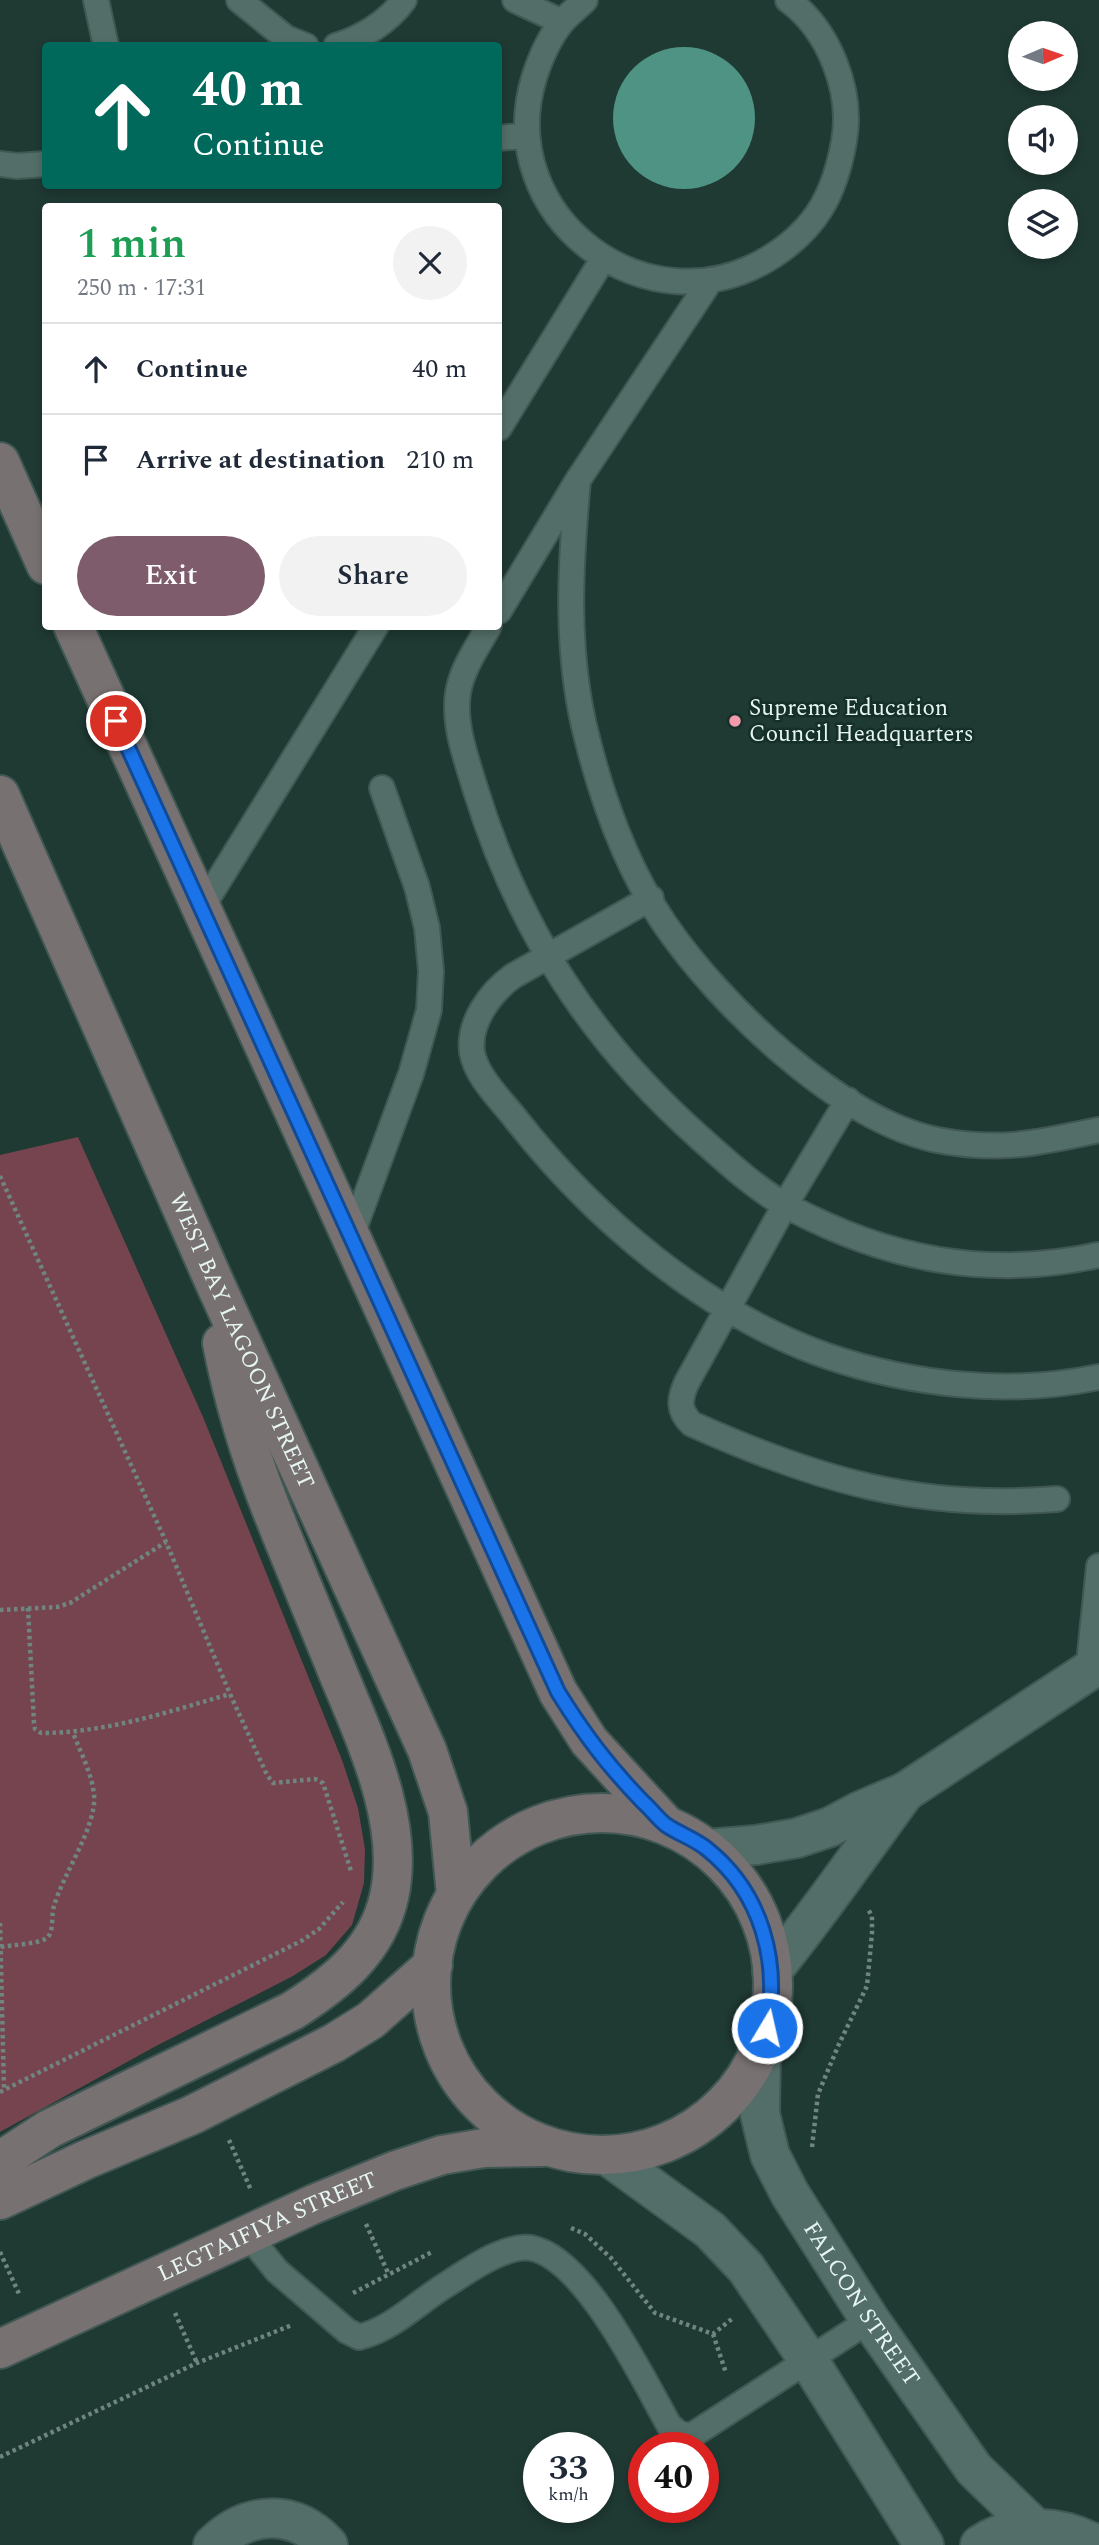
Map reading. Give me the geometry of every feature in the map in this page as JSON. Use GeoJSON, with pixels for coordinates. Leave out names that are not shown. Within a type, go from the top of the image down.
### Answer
{"type":"FeatureCollection","features":[{"type":"Feature","properties":{"kind":"street"},"geometry":{"type":"LineString","coordinates":[[0,462],[36,518],[42,546]]}},
{"type":"Feature","properties":{"kind":"street"},"geometry":{"type":"LineString","coordinates":[[75,630],[558,1692],[589,1741],[666,1825]]}},
{"type":"Feature","properties":{"kind":"street","name":"WEST BAY LAGOON STREET"},"geometry":{"type":"LineString","coordinates":[[0,795],[213,1279],[427,1750],[448,1812],[456,1895]]}},
{"type":"Feature","properties":{"kind":"street"},"geometry":{"type":"LineString","coordinates":[[0,2161],[49,2129],[292,2011],[315,1996],[355,1963],[374,1937],[389,1898],[392,1835],[385,1801],[355,1714],[270,1508],[223,1346],[213,1279]]}},
{"type":"Feature","properties":{"kind":"street"},"geometry":{"type":"LineString","coordinates":[[707,1849],[797,1838],[830,1827],[905,1792],[1094,1668]]}},
{"type":"Feature","properties":{"kind":"street"},"geometry":{"type":"LineString","coordinates":[[772,1971],[812,1922],[905,1792]]}},
{"type":"Feature","properties":{"kind":"street"},"geometry":{"type":"LineString","coordinates":[[572,1815],[629,1815],[666,1825],[707,1849],[727,1868],[749,1899],[764,1934],[772,1971],[771,2009],[761,2046],[732,2095],[712,2116],[663,2145],[608,2156],[577,2154],[548,2147],[521,2135],[496,2119],[457,2077],[444,2051],[435,2023],[432,1994],[433,1965],[445,1917],[473,1871],[518,1835],[544,1823],[572,1815]]}},
{"type":"Feature","properties":{"kind":"street"},"geometry":{"type":"LineString","coordinates":[[0,2200],[213,2104],[334,2043],[371,2020],[433,1965]]}},
{"type":"Feature","properties":{"kind":"street","name":"FALCON STREET"},"geometry":{"type":"LineString","coordinates":[[761,2046],[760,2114],[770,2155],[790,2194],[870,2320],[974,2469],[1035,2528]]}},
{"type":"Feature","properties":{"kind":"street","name":"LEGTAIFIYA STREET"},"geometry":{"type":"LineString","coordinates":[[0,2349],[258,2230],[394,2171],[443,2155],[484,2148],[548,2147]]}},
{"type":"Feature","properties":{"kind":"street"},"geometry":{"type":"LineString","coordinates":[[608,2156],[710,2231],[746,2267],[924,2545]]}},
{"type":"Feature","properties":{"kind":"street"},"geometry":{"type":"LineString","coordinates":[[213,2545],[239,2525],[272,2518],[305,2526],[328,2545]]}},
{"type":"Feature","properties":{"kind":"street"},"geometry":{"type":"LineString","coordinates":[[979,2545],[1009,2532],[1035,2528],[1060,2530],[1097,2545]]}},
{"type":"Feature","properties":{"kind":"lane"},"geometry":{"type":"LineString","coordinates":[[96,0],[105,42]]}},
{"type":"Feature","properties":{"kind":"lane"},"geometry":{"type":"LineString","coordinates":[[239,0],[286,38],[296,42]]}},
{"type":"Feature","properties":{"kind":"lane"},"geometry":{"type":"LineString","coordinates":[[346,42],[368,32],[398,9],[404,0]]}},
{"type":"Feature","properties":{"kind":"lane"},"geometry":{"type":"LineString","coordinates":[[515,0],[562,22]]}},
{"type":"Feature","properties":{"kind":"lane"},"geometry":{"type":"LineString","coordinates":[[585,0],[562,22],[541,56],[529,95],[527,135],[532,165],[543,193],[559,218],[579,241],[603,259],[636,275],[673,283],[710,281],[752,269],[790,245],[820,212],[839,172],[846,128],[842,84],[826,42],[798,7],[788,0]]}},
{"type":"Feature","properties":{"kind":"lane"},"geometry":{"type":"LineString","coordinates":[[502,138],[527,135]]}},
{"type":"Feature","properties":{"kind":"lane"},"geometry":{"type":"LineString","coordinates":[[0,164],[42,164]]}},
{"type":"Feature","properties":{"kind":"lane"},"geometry":{"type":"LineString","coordinates":[[502,423],[603,259]]}},
{"type":"Feature","properties":{"kind":"lane"},"geometry":{"type":"LineString","coordinates":[[502,606],[578,480],[710,281]]}},
{"type":"Feature","properties":{"kind":"lane"},"geometry":{"type":"LineString","coordinates":[[578,480],[570,602],[574,670],[586,736],[605,801],[631,863],[663,922],[707,979],[793,1062],[848,1100],[897,1127],[934,1139],[1006,1147],[1052,1141],[1099,1129]]}},
{"type":"Feature","properties":{"kind":"lane"},"geometry":{"type":"LineString","coordinates":[[201,909],[374,630]]}},
{"type":"Feature","properties":{"kind":"lane"},"geometry":{"type":"LineString","coordinates":[[487,630],[461,678],[457,705],[460,730],[491,838],[546,956],[596,1030],[667,1109],[721,1157],[785,1205],[880,1247],[952,1263],[1015,1266],[1065,1262],[1099,1255]]}},
{"type":"Feature","properties":{"kind":"lane"},"geometry":{"type":"LineString","coordinates":[[351,1237],[411,1074],[429,1010],[431,971],[427,928],[417,887],[382,788]]}},
{"type":"Feature","properties":{"kind":"lane"},"geometry":{"type":"LineString","coordinates":[[651,898],[546,956],[500,985],[490,999],[471,1041],[475,1062],[492,1089],[528,1135],[573,1185],[621,1231],[666,1266],[728,1308],[787,1339],[826,1355],[871,1369],[915,1378],[975,1385],[1029,1385],[1099,1377]]}},
{"type":"Feature","properties":{"kind":"lane"},"geometry":{"type":"LineString","coordinates":[[848,1100],[785,1205],[681,1393],[681,1409],[692,1424],[756,1453],[850,1484],[952,1500],[1016,1503],[1057,1499]]}},
{"type":"Feature","properties":{"kind":"lane"},"geometry":{"type":"LineString","coordinates":[[1094,1668],[1099,1566]]}},
{"type":"Feature","properties":{"kind":"lane"},"geometry":{"type":"LineString","coordinates":[[258,2230],[277,2271],[346,2330],[359,2337],[377,2333],[480,2264],[508,2251],[531,2248],[560,2262],[607,2317],[669,2425],[678,2433],[691,2436],[870,2320]]}},
{"type":"Feature","properties":{"kind":"path"},"geometry":{"type":"LineString","coordinates":[[0,1176],[3,1189],[166,1542],[229,1695],[273,1783],[315,1779],[323,1783],[351,1872]]}},
{"type":"Feature","properties":{"kind":"path"},"geometry":{"type":"LineString","coordinates":[[0,1610],[57,1607],[70,1603],[166,1542]]}},
{"type":"Feature","properties":{"kind":"path"},"geometry":{"type":"LineString","coordinates":[[28,1608],[35,1729],[41,1733],[74,1733],[146,1718],[229,1695]]}},
{"type":"Feature","properties":{"kind":"path"},"geometry":{"type":"LineString","coordinates":[[1,1947],[37,1942],[48,1937],[54,1906],[93,1813],[91,1781],[74,1733]]}},
{"type":"Feature","properties":{"kind":"path"},"geometry":{"type":"LineString","coordinates":[[817,2158],[812,2147],[818,2094],[867,1986],[872,1933],[872,1916],[862,1900],[839,1882]]}},
{"type":"Feature","properties":{"kind":"path"},"geometry":{"type":"LineString","coordinates":[[0,1923],[2,2090],[303,1940],[333,1916],[348,1896]]}},
{"type":"Feature","properties":{"kind":"path"},"geometry":{"type":"LineString","coordinates":[[213,2104],[258,2230]]}},
{"type":"Feature","properties":{"kind":"path"},"geometry":{"type":"LineString","coordinates":[[351,2189],[389,2275]]}},
{"type":"Feature","properties":{"kind":"path"},"geometry":{"type":"LineString","coordinates":[[0,2252],[37,2332]]}},
{"type":"Feature","properties":{"kind":"path"},"geometry":{"type":"LineString","coordinates":[[159,2276],[197,2363]]}},
{"type":"Feature","properties":{"kind":"path"},"geometry":{"type":"LineString","coordinates":[[713,2334],[728,2379],[744,2400]]}},
{"type":"Feature","properties":{"kind":"shaded area"},"geometry":{"type":"Polygon","coordinates":[[[684,47],[711,53],[734,68],[749,91],[755,118],[749,145],[734,168],[711,183],[684,189],[657,183],[634,168],[619,145],[613,118],[619,91],[634,68],[657,53],[684,47]]]}},
{"type":"Feature","properties":{"kind":"shaded area"},"geometry":{"type":"Polygon","coordinates":[[[78,1137],[203,1417],[342,1760],[358,1808],[365,1849],[364,1883],[352,1925],[326,1955],[293,1976],[156,2046],[0,2132],[0,1155],[78,1137]]]}},
{"type":"Feature","properties":{"kind":"place","name":"Supreme Education Council Headquarters"},"geometry":{"type":"Point","coordinates":[735,721]}},
{"type":"Feature","properties":{"kind":"route"},"geometry":{"type":"LineString","coordinates":[[116,721],[558,1692],[589,1741],[624,1782],[666,1825],[707,1849],[727,1868],[745,1891],[758,1916],[767,1942],[772,1971],[773,1990],[767,2028]]}}]}
